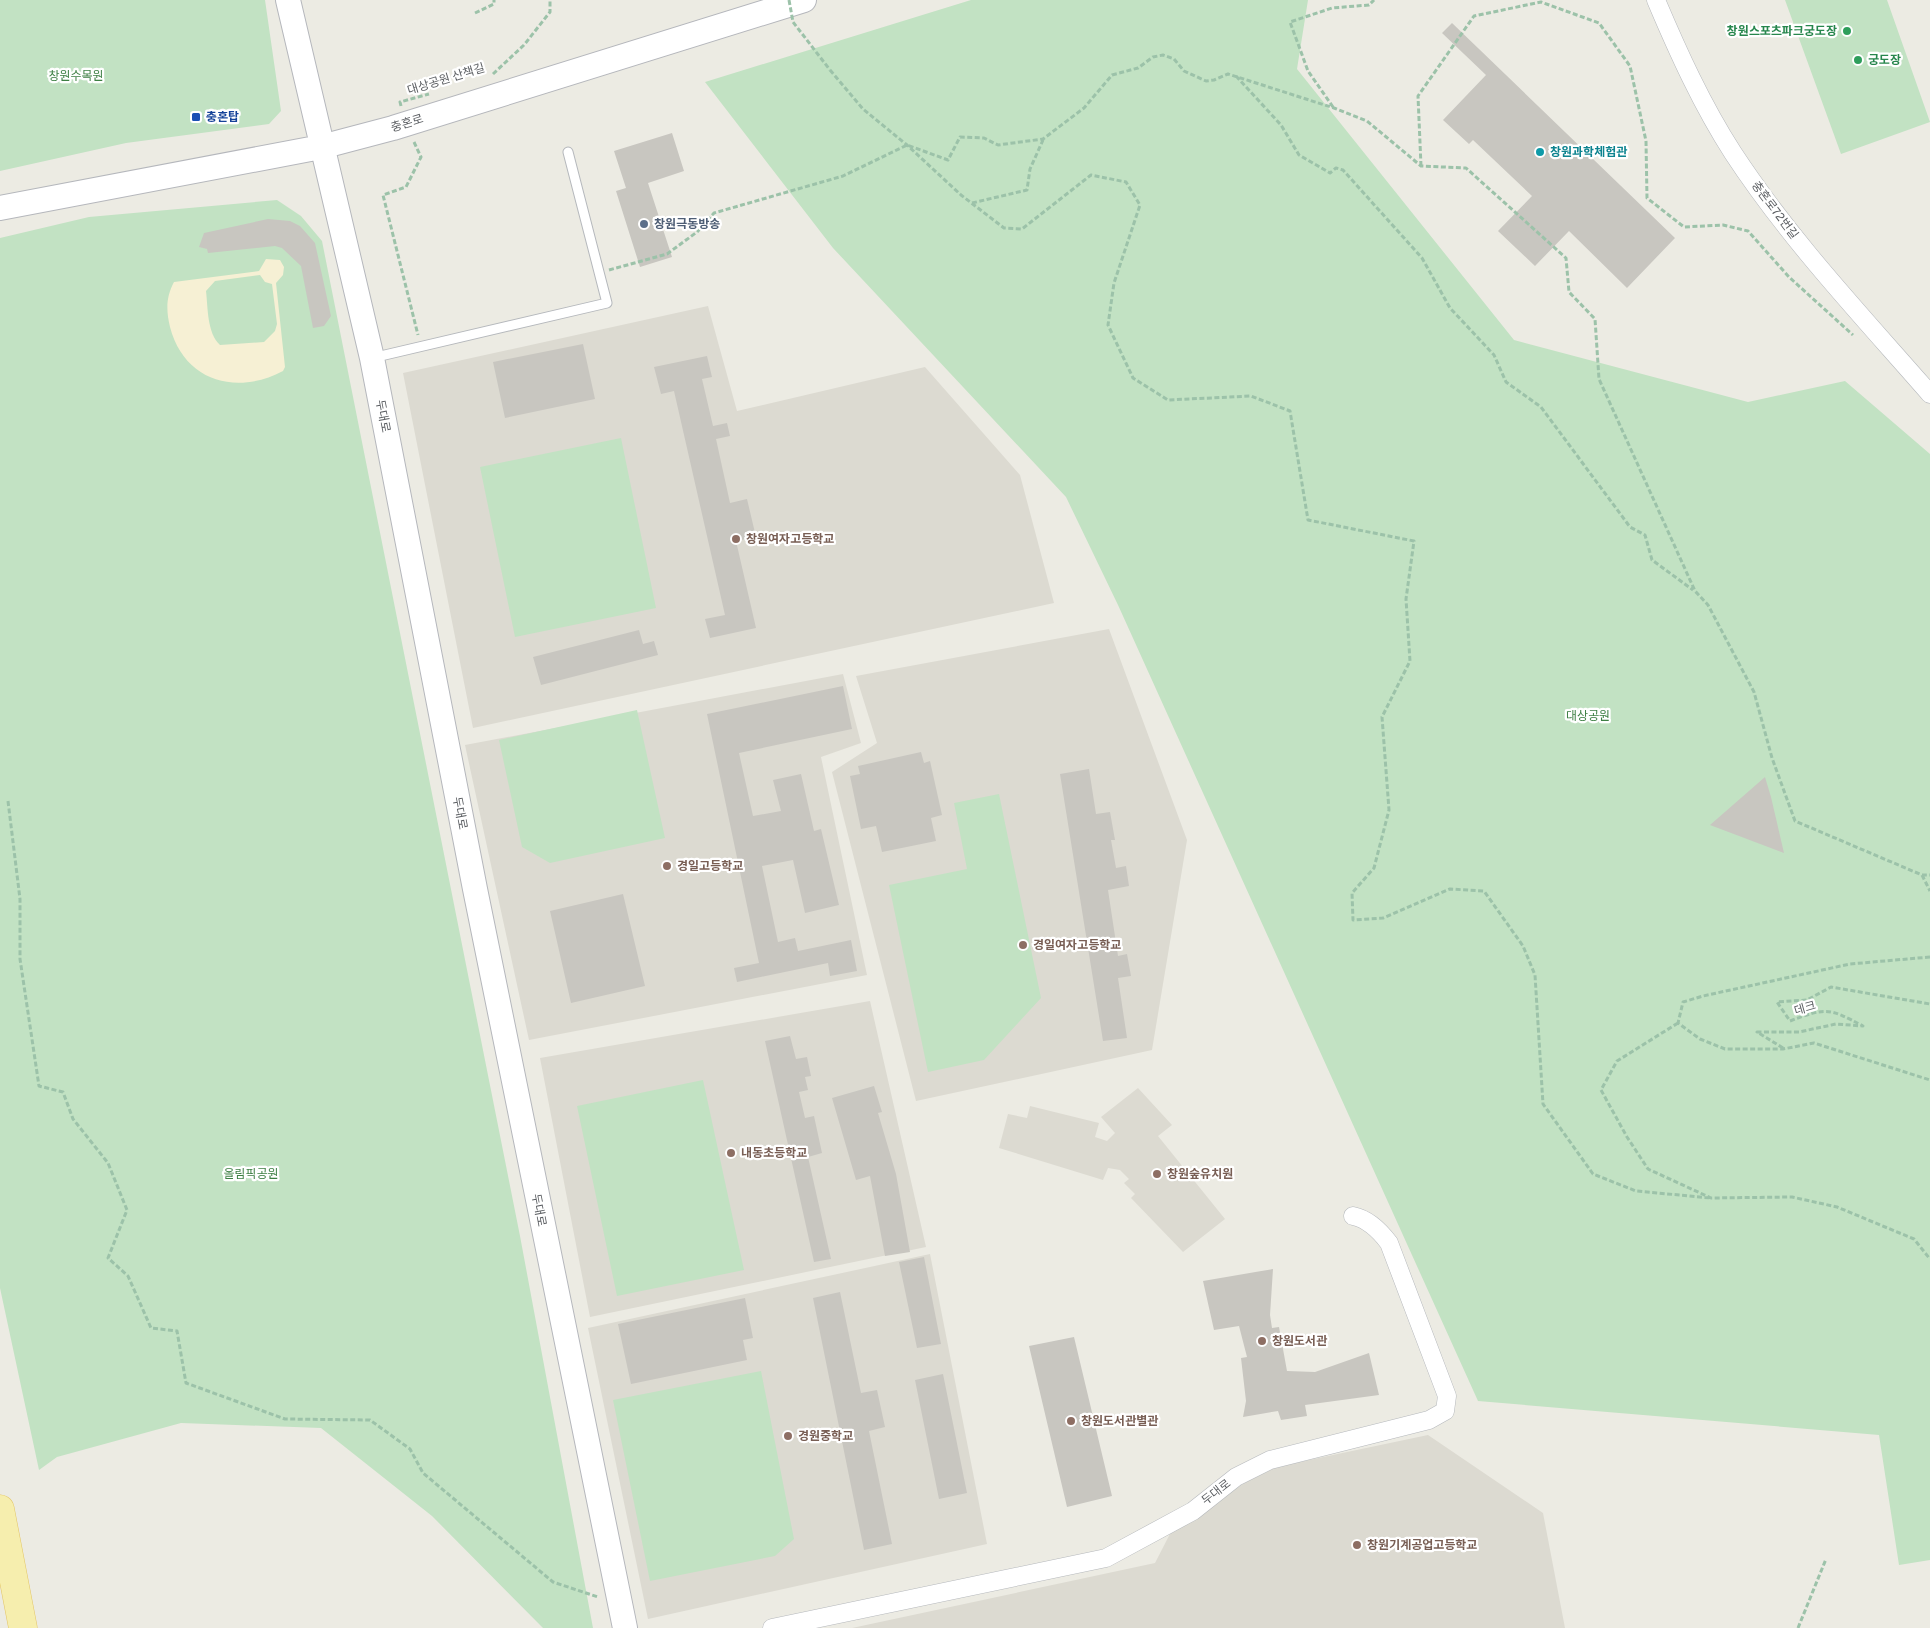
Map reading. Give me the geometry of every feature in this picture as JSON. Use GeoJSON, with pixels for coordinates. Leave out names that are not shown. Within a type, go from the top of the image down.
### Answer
{"type":"FeatureCollection","features":[{"type":"Feature","properties":{"kind":"main road"},"geometry":{"type":"LineString","coordinates":[[0,1509],[23,1628]]}},
{"type":"Feature","properties":{"kind":"street","name":"두대로"},"geometry":{"type":"LineString","coordinates":[[288,0],[372,358],[479,908],[625,1628]]}},
{"type":"Feature","properties":{"kind":"street","name":"충혼로"},"geometry":{"type":"LineString","coordinates":[[0,208],[321,147],[406,124],[804,0]]}},
{"type":"Feature","properties":{"kind":"street","name":"충혼로72번길"},"geometry":{"type":"LineString","coordinates":[[1656,0],[1682,61],[1732,152],[1786,227],[1829,277],[1844,298],[1930,394]]}},
{"type":"Feature","properties":{"kind":"street","name":"두대로"},"geometry":{"type":"LineString","coordinates":[[772,1628],[1106,1558],[1193,1511],[1236,1477],[1270,1460],[1429,1420],[1445,1411],[1448,1396],[1389,1243],[1379,1231],[1359,1217],[1352,1216]]}},
{"type":"Feature","properties":{"kind":"lane"},"geometry":{"type":"LineString","coordinates":[[372,358],[607,303],[568,152]]}},
{"type":"Feature","properties":{"kind":"path"},"geometry":{"type":"LineString","coordinates":[[476,12],[494,4],[494,0]]}},
{"type":"Feature","properties":{"kind":"path","name":"대상공원 산책길"},"geometry":{"type":"LineString","coordinates":[[484,77],[493,74],[524,45],[550,12],[550,0]]}},
{"type":"Feature","properties":{"kind":"path"},"geometry":{"type":"LineString","coordinates":[[789,0],[793,22],[863,109],[972,203],[1004,228],[1022,229],[1091,175],[1126,182],[1140,206],[1114,283],[1108,325],[1133,378],[1168,400],[1251,396],[1290,411],[1308,520],[1414,541],[1406,599],[1410,661],[1382,717],[1389,810],[1374,868],[1352,893],[1353,920],[1383,918],[1450,888],[1484,891],[1522,946],[1534,975],[1543,1104],[1593,1174],[1636,1191],[1710,1198],[1792,1197],[1837,1207],[1914,1239],[1930,1259]]}},
{"type":"Feature","properties":{"kind":"path"},"geometry":{"type":"LineString","coordinates":[[1334,108],[1308,72],[1290,22],[1332,8],[1368,6],[1374,0]]}},
{"type":"Feature","properties":{"kind":"path"},"geometry":{"type":"LineString","coordinates":[[1421,166],[1418,96],[1474,16],[1541,2],[1599,23],[1630,66],[1646,141],[1648,198],[1684,227],[1723,225],[1748,231],[1789,277],[1858,339]]}},
{"type":"Feature","properties":{"kind":"path"},"geometry":{"type":"LineString","coordinates":[[972,203],[1027,190],[1030,169],[1043,139],[1084,108],[1112,75],[1138,68],[1153,57],[1163,54],[1174,59],[1184,71],[1206,81],[1228,74],[1235,75],[1367,121],[1421,166],[1466,168],[1566,258],[1569,292],[1595,318],[1599,379],[1695,591]]}},
{"type":"Feature","properties":{"kind":"path"},"geometry":{"type":"LineString","coordinates":[[1235,75],[1281,125],[1299,155],[1330,173],[1336,168],[1343,170],[1415,250],[1422,258],[1450,308],[1494,355],[1506,382],[1541,407],[1630,527],[1645,535],[1652,560],[1695,591],[1708,605],[1754,692],[1772,758],[1795,821],[1922,875],[1930,875]]}},
{"type":"Feature","properties":{"kind":"path","name":"대상공원 산책길"},"geometry":{"type":"LineString","coordinates":[[421,347],[383,195],[406,187],[421,157],[406,124],[400,102],[438,91]]}},
{"type":"Feature","properties":{"kind":"path"},"geometry":{"type":"LineString","coordinates":[[599,273],[667,254],[697,232],[714,213],[843,176],[907,145],[948,160],[960,136],[984,138],[998,145],[1043,139]]}},
{"type":"Feature","properties":{"kind":"path"},"geometry":{"type":"LineString","coordinates":[[8,801],[20,899],[20,959],[39,1086],[63,1092],[73,1119],[108,1163],[126,1210],[108,1258],[128,1276],[151,1328],[177,1331],[186,1383],[285,1419],[370,1420],[410,1450],[423,1473],[553,1582],[620,1604]]}},
{"type":"Feature","properties":{"kind":"path"},"geometry":{"type":"LineString","coordinates":[[1922,875],[1930,891]]}},
{"type":"Feature","properties":{"kind":"path"},"geometry":{"type":"LineString","coordinates":[[1710,1198],[1648,1169],[1627,1137],[1601,1090],[1617,1061],[1678,1023],[1683,1002],[1850,964],[1930,957]]}},
{"type":"Feature","properties":{"kind":"path","name":"데크"},"geometry":{"type":"LineString","coordinates":[[1783,1049],[1757,1032],[1799,1032],[1836,1024],[1863,1026],[1834,1011],[1812,1012],[1790,1021],[1777,1002],[1807,1000],[1832,987],[1930,1004]]}},
{"type":"Feature","properties":{"kind":"path"},"geometry":{"type":"LineString","coordinates":[[1678,1023],[1700,1039],[1725,1049],[1783,1049],[1814,1043],[1930,1080]]}},
{"type":"Feature","properties":{"kind":"path"},"geometry":{"type":"LineString","coordinates":[[1798,1628],[1826,1559]]}},
{"type":"Feature","properties":{"kind":"shaded area","name":"창원여자고등학교"},"geometry":{"type":"Polygon","coordinates":[[[708,306],[737,411],[925,367],[1020,475],[1054,603],[473,728],[403,373],[708,306]]]}},
{"type":"Feature","properties":{"kind":"shaded area","name":"경일여자고등학교"},"geometry":{"type":"Polygon","coordinates":[[[1109,629],[1187,840],[1152,1050],[916,1101],[832,772],[877,743],[856,676],[1109,629]]]}},
{"type":"Feature","properties":{"kind":"shaded area","name":"경일고등학교"},"geometry":{"type":"Polygon","coordinates":[[[843,674],[861,743],[821,757],[867,975],[529,1040],[465,745],[843,674]]]}},
{"type":"Feature","properties":{"kind":"shaded area","name":"내동초등학교"},"geometry":{"type":"Polygon","coordinates":[[[870,1001],[926,1247],[590,1317],[540,1058],[870,1001]]]}},
{"type":"Feature","properties":{"kind":"shaded area","name":"창원숲유치원"},"geometry":{"type":"Polygon","coordinates":[[[1138,1088],[1172,1125],[1158,1136],[1225,1219],[1183,1252],[1131,1198],[1135,1194],[1124,1183],[1129,1179],[1120,1170],[1108,1168],[1103,1180],[999,1148],[1008,1114],[1027,1118],[1030,1106],[1099,1123],[1095,1137],[1107,1141],[1115,1133],[1101,1117],[1138,1088]]]}},
{"type":"Feature","properties":{"kind":"shaded area","name":"경원중학교"},"geometry":{"type":"Polygon","coordinates":[[[930,1254],[987,1544],[648,1619],[588,1328],[930,1254]]]}},
{"type":"Feature","properties":{"kind":"shaded area","name":"창원기계공업고등학교"},"geometry":{"type":"Polygon","coordinates":[[[1428,1435],[1543,1513],[1565,1628],[852,1628],[1155,1563],[1173,1528],[1267,1469],[1428,1435]]]}},
{"type":"Feature","properties":{"kind":"green space","name":"창원수목원"},"geometry":{"type":"Polygon","coordinates":[[[0,0],[265,0],[281,111],[269,124],[126,143],[0,171],[0,0]]]}},
{"type":"Feature","properties":{"kind":"green space","name":"대상공원"},"geometry":{"type":"Polygon","coordinates":[[[971,0],[1308,0],[1297,69],[1514,340],[1748,402],[1845,381],[1930,454],[1930,1560],[1899,1565],[1879,1435],[1478,1401],[1118,605],[1066,497],[833,248],[705,82],[971,0]]]}},
{"type":"Feature","properties":{"kind":"green space","name":"궁도장"},"geometry":{"type":"Polygon","coordinates":[[[1785,0],[1887,0],[1930,122],[1841,154],[1785,0]]]}},
{"type":"Feature","properties":{"kind":"green space","name":"올림픽공원"},"geometry":{"type":"Polygon","coordinates":[[[277,200],[301,216],[322,241],[520,1236],[593,1628],[543,1628],[432,1516],[321,1428],[181,1423],[57,1457],[39,1470],[0,1288],[0,238],[89,217],[277,200]]]}},
{"type":"Feature","properties":{"kind":"green space"},"geometry":{"type":"Polygon","coordinates":[[[621,438],[656,608],[515,637],[480,467],[621,438]]]}},
{"type":"Feature","properties":{"kind":"green space"},"geometry":{"type":"Polygon","coordinates":[[[637,710],[665,838],[550,863],[522,847],[499,740],[637,710]]]}},
{"type":"Feature","properties":{"kind":"green space"},"geometry":{"type":"Polygon","coordinates":[[[999,794],[1041,998],[984,1060],[928,1072],[889,885],[967,869],[954,803],[999,794]]]}},
{"type":"Feature","properties":{"kind":"green space"},"geometry":{"type":"Polygon","coordinates":[[[703,1080],[744,1270],[617,1296],[577,1106],[703,1080]]]}},
{"type":"Feature","properties":{"kind":"green space"},"geometry":{"type":"Polygon","coordinates":[[[761,1371],[794,1539],[775,1556],[650,1581],[613,1400],[761,1371]]]}},
{"type":"Feature","properties":{"kind":"sand"},"geometry":{"type":"Polygon","coordinates":[[[266,259],[280,260],[284,267],[283,275],[276,283],[285,367],[283,371],[265,379],[230,382],[214,379],[200,371],[187,360],[177,345],[170,327],[168,315],[168,298],[171,288],[174,282],[259,271],[266,259]],[[260,275],[215,281],[206,291],[210,327],[220,345],[264,342],[275,331],[277,324],[272,284],[265,282],[260,275]]]}},
{"type":"Feature","properties":{"kind":"building","name":"창원과학체험관"},"geometry":{"type":"Polygon","coordinates":[[[1452,23],[1675,238],[1627,288],[1569,231],[1535,266],[1498,231],[1532,196],[1473,140],[1469,144],[1443,120],[1486,75],[1442,33],[1452,23]]]}},
{"type":"Feature","properties":{"kind":"building","name":"창원극동방송"},"geometry":{"type":"Polygon","coordinates":[[[672,133],[684,171],[648,183],[672,257],[640,267],[616,191],[626,188],[614,151],[672,133]]]}},
{"type":"Feature","properties":{"kind":"building"},"geometry":{"type":"Polygon","coordinates":[[[268,219],[290,221],[300,226],[315,243],[331,316],[324,326],[313,328],[301,266],[282,248],[275,246],[208,253],[207,249],[199,247],[204,233],[268,219]]]}},
{"type":"Feature","properties":{"kind":"building"},"geometry":{"type":"Polygon","coordinates":[[[583,344],[595,399],[505,418],[493,362],[583,344]]]}},
{"type":"Feature","properties":{"kind":"building"},"geometry":{"type":"Polygon","coordinates":[[[707,356],[712,377],[702,379],[713,426],[727,423],[730,436],[716,439],[730,503],[747,499],[756,537],[736,541],[756,628],[710,638],[705,619],[725,615],[674,391],[661,394],[654,367],[707,356]]]}},
{"type":"Feature","properties":{"kind":"building"},"geometry":{"type":"Polygon","coordinates":[[[639,630],[643,644],[654,641],[658,655],[541,685],[533,657],[639,630]]]}},
{"type":"Feature","properties":{"kind":"building"},"geometry":{"type":"Polygon","coordinates":[[[843,686],[852,729],[739,753],[753,816],[781,811],[773,780],[801,774],[814,831],[821,829],[839,905],[805,913],[793,860],[762,866],[778,942],[795,938],[798,951],[851,940],[857,971],[830,976],[828,963],[737,982],[734,968],[759,963],[707,714],[843,686]]]}},
{"type":"Feature","properties":{"kind":"building"},"geometry":{"type":"Polygon","coordinates":[[[921,752],[924,763],[930,761],[942,815],[931,818],[936,841],[882,852],[876,826],[861,829],[850,776],[860,774],[858,766],[921,752]]]}},
{"type":"Feature","properties":{"kind":"building"},"geometry":{"type":"Polygon","coordinates":[[[1089,769],[1096,814],[1110,812],[1115,840],[1111,840],[1116,868],[1126,866],[1129,886],[1108,890],[1118,956],[1127,954],[1131,976],[1118,978],[1127,1038],[1103,1041],[1060,774],[1089,769]]]}},
{"type":"Feature","properties":{"kind":"building"},"geometry":{"type":"Polygon","coordinates":[[[1765,777],[1771,797],[1784,853],[1710,825],[1765,777]]]}},
{"type":"Feature","properties":{"kind":"building"},"geometry":{"type":"Polygon","coordinates":[[[623,894],[645,986],[571,1003],[550,911],[623,894]]]}},
{"type":"Feature","properties":{"kind":"building"},"geometry":{"type":"Polygon","coordinates":[[[790,1036],[796,1059],[807,1057],[811,1076],[805,1077],[808,1090],[799,1092],[805,1118],[814,1116],[822,1153],[808,1157],[831,1259],[814,1262],[765,1041],[790,1036]]]}},
{"type":"Feature","properties":{"kind":"building"},"geometry":{"type":"Polygon","coordinates":[[[874,1086],[882,1112],[878,1113],[896,1174],[910,1252],[885,1256],[870,1176],[856,1180],[832,1098],[874,1086]]]}},
{"type":"Feature","properties":{"kind":"building"},"geometry":{"type":"Polygon","coordinates":[[[924,1257],[941,1344],[917,1348],[899,1262],[924,1257]]]}},
{"type":"Feature","properties":{"kind":"building","name":"창원도서관"},"geometry":{"type":"Polygon","coordinates":[[[1273,1269],[1270,1315],[1272,1328],[1279,1327],[1287,1371],[1315,1372],[1369,1353],[1379,1395],[1305,1405],[1307,1416],[1281,1420],[1278,1411],[1243,1417],[1246,1401],[1241,1358],[1247,1357],[1239,1326],[1214,1330],[1203,1281],[1273,1269]]]}},
{"type":"Feature","properties":{"kind":"building"},"geometry":{"type":"Polygon","coordinates":[[[840,1292],[861,1393],[877,1390],[885,1427],[869,1431],[892,1544],[864,1550],[813,1298],[840,1292]]]}},
{"type":"Feature","properties":{"kind":"building"},"geometry":{"type":"Polygon","coordinates":[[[745,1298],[753,1338],[743,1340],[747,1360],[631,1384],[618,1324],[745,1298]]]}},
{"type":"Feature","properties":{"kind":"building","name":"창원도서관별관"},"geometry":{"type":"Polygon","coordinates":[[[1074,1337],[1112,1496],[1067,1507],[1029,1346],[1074,1337]]]}},
{"type":"Feature","properties":{"kind":"building"},"geometry":{"type":"Polygon","coordinates":[[[943,1374],[967,1493],[939,1499],[915,1380],[943,1374]]]}},
{"type":"Feature","properties":{"kind":"place","name":"창원스포츠파크궁도장"},"geometry":{"type":"Point","coordinates":[1847,31]}},
{"type":"Feature","properties":{"kind":"place","name":"궁도장"},"geometry":{"type":"Point","coordinates":[1858,60]}},
{"type":"Feature","properties":{"kind":"place","name":"충혼탑"},"geometry":{"type":"Point","coordinates":[196,117]}},
{"type":"Feature","properties":{"kind":"place","name":"창원과학체험관"},"geometry":{"type":"Point","coordinates":[1540,152]}},
{"type":"Feature","properties":{"kind":"place","name":"창원극동방송"},"geometry":{"type":"Point","coordinates":[644,224]}},
{"type":"Feature","properties":{"kind":"place","name":"창원여자고등학교"},"geometry":{"type":"Point","coordinates":[736,539]}},
{"type":"Feature","properties":{"kind":"place","name":"경일고등학교"},"geometry":{"type":"Point","coordinates":[667,866]}},
{"type":"Feature","properties":{"kind":"place","name":"경일여자고등학교"},"geometry":{"type":"Point","coordinates":[1023,945]}},
{"type":"Feature","properties":{"kind":"place","name":"내동초등학교"},"geometry":{"type":"Point","coordinates":[731,1153]}},
{"type":"Feature","properties":{"kind":"place","name":"창원숲유치원"},"geometry":{"type":"Point","coordinates":[1157,1174]}},
{"type":"Feature","properties":{"kind":"place","name":"창원도서관"},"geometry":{"type":"Point","coordinates":[1262,1341]}},
{"type":"Feature","properties":{"kind":"place","name":"창원도서관별관"},"geometry":{"type":"Point","coordinates":[1071,1421]}},
{"type":"Feature","properties":{"kind":"place","name":"경원중학교"},"geometry":{"type":"Point","coordinates":[788,1436]}},
{"type":"Feature","properties":{"kind":"place","name":"창원기계공업고등학교"},"geometry":{"type":"Point","coordinates":[1357,1545]}}]}
